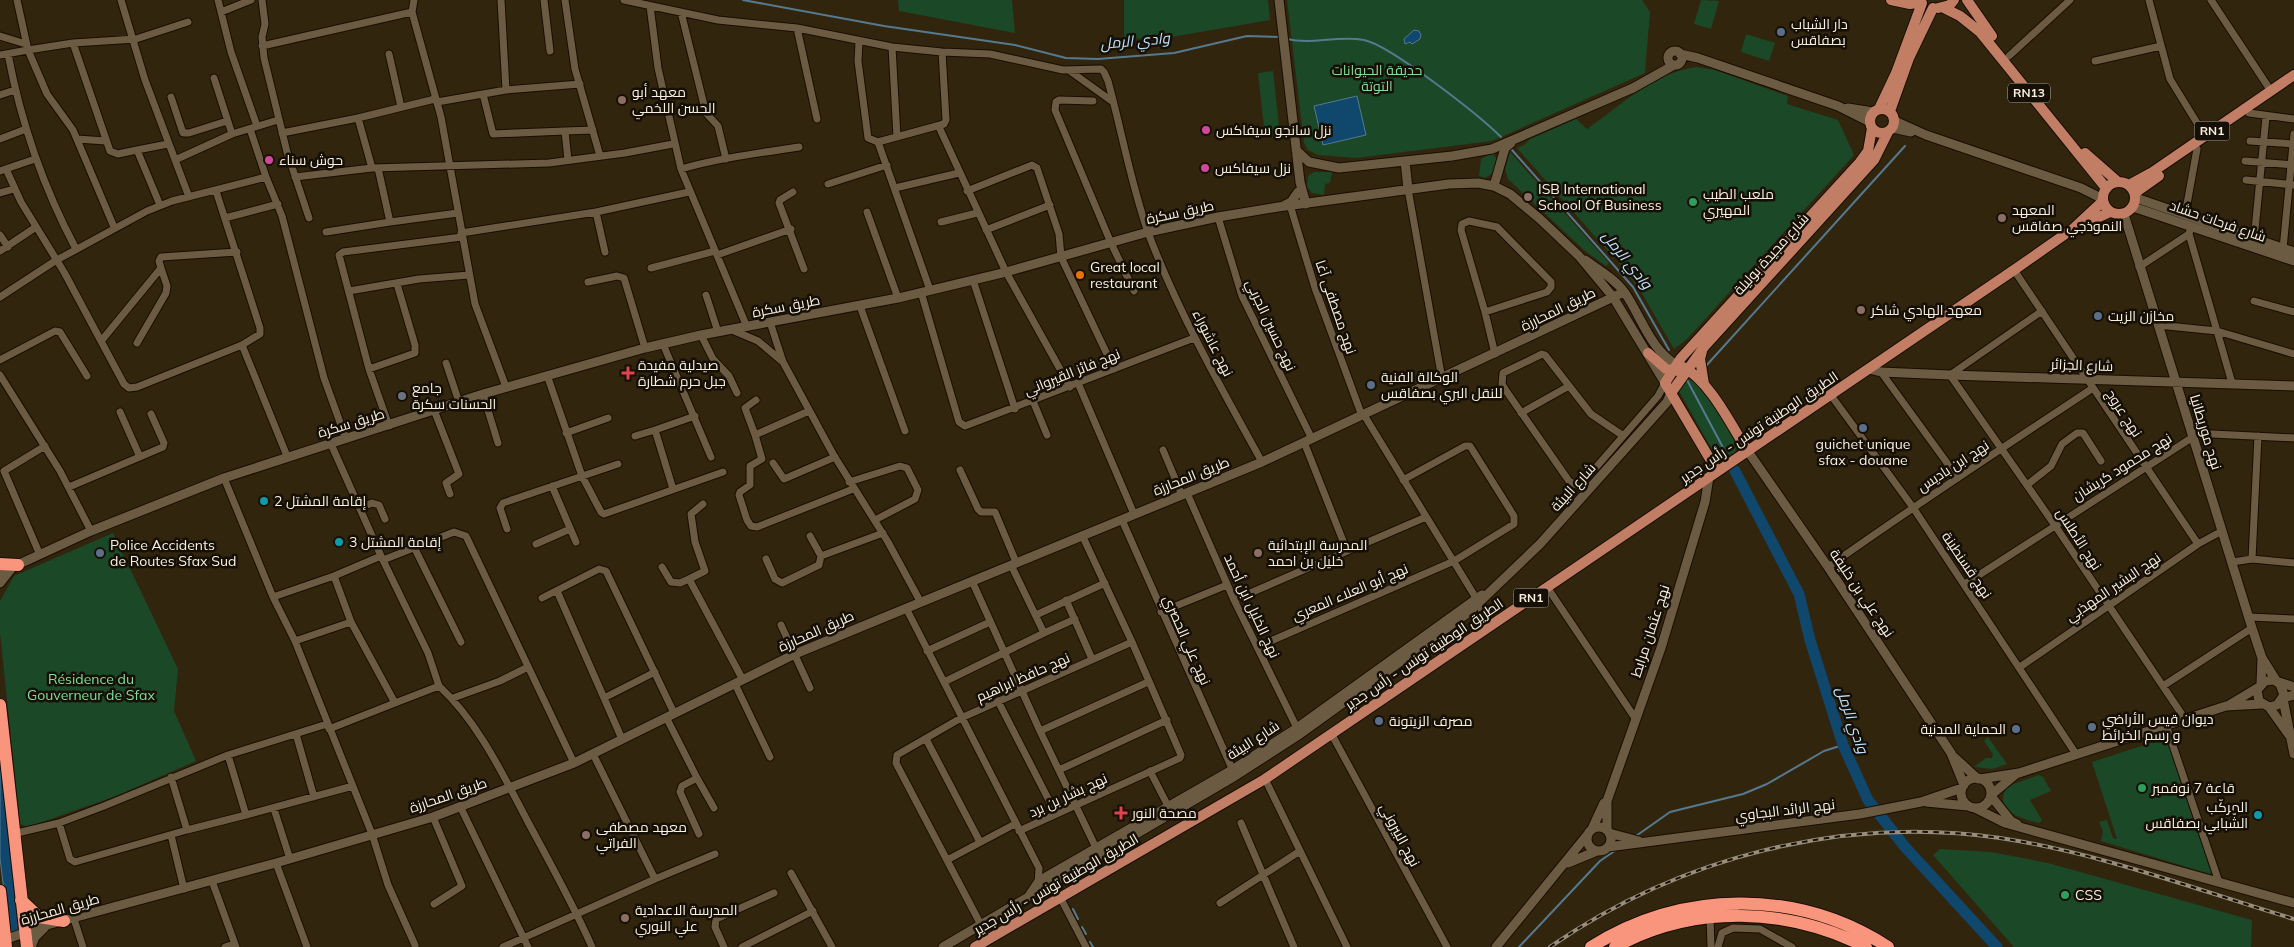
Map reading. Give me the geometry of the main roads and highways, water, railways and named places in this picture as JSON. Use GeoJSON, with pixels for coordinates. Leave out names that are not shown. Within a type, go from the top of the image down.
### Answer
{"type":"FeatureCollection","features":[{"type":"Feature","properties":{"kind":"highway"},"geometry":{"type":"LineString","coordinates":[[0,705],[23,934],[27,947]]}},
{"type":"Feature","properties":{"kind":"highway"},"geometry":{"type":"LineString","coordinates":[[0,891],[5,942]]}},
{"type":"Feature","properties":{"kind":"highway"},"geometry":{"type":"LineString","coordinates":[[21,900],[39,917],[69,920]]}},
{"type":"Feature","properties":{"kind":"highway"},"geometry":{"type":"LineString","coordinates":[[1591,947],[1623,929],[1667,912],[1713,904],[1743,903],[1782,906],[1820,915],[1857,930],[1888,947]]}},
{"type":"Feature","properties":{"kind":"highway"},"geometry":{"type":"LineString","coordinates":[[1615,947],[1659,927],[1710,916],[1749,915],[1794,921],[1825,929],[1866,947]]}},
{"type":"Feature","properties":{"kind":"main road"},"geometry":{"type":"LineString","coordinates":[[1891,0],[1910,4],[1921,2],[1933,8],[1944,8],[1954,0]]}},
{"type":"Feature","properties":{"kind":"main road","name":"RN13"},"geometry":{"type":"LineString","coordinates":[[1967,0],[1986,30],[2009,56],[2083,151],[2118,182]]}},
{"type":"Feature","properties":{"kind":"main road","name":"شارع مجيدة بوليلة"},"geometry":{"type":"LineString","coordinates":[[1668,388],[1675,368],[1868,151],[1874,118],[1896,73],[1921,2]]}},
{"type":"Feature","properties":{"kind":"main road"},"geometry":{"type":"LineString","coordinates":[[1890,111],[1874,118],[1881,133],[1892,127],[1890,111],[1909,58],[1933,8]]}},
{"type":"Feature","properties":{"kind":"main road","name":"RN13"},"geometry":{"type":"LineString","coordinates":[[1944,8],[1965,19],[1980,32],[2104,194]]}},
{"type":"Feature","properties":{"kind":"main road","name":"RN1"},"geometry":{"type":"LineString","coordinates":[[2110,212],[2124,214],[2133,196],[2151,173],[2294,75]]}},
{"type":"Feature","properties":{"kind":"main road","name":"RN1"},"geometry":{"type":"LineString","coordinates":[[2133,196],[2197,149],[2294,83]]}},
{"type":"Feature","properties":{"kind":"main road","name":"شارع مجيدة بوليلة"},"geometry":{"type":"LineString","coordinates":[[1668,388],[1688,370],[1704,347],[1874,160],[1892,127]]}},
{"type":"Feature","properties":{"kind":"main road"},"geometry":{"type":"LineString","coordinates":[[2118,182],[2133,196]]}},
{"type":"Feature","properties":{"kind":"main road","name":"RN1"},"geometry":{"type":"LineString","coordinates":[[2104,194],[2118,182]]}},
{"type":"Feature","properties":{"kind":"main road"},"geometry":{"type":"LineString","coordinates":[[2104,194],[2110,212]]}},
{"type":"Feature","properties":{"kind":"main road","name":"الطريق الوطنية تونس - رأس جدير"},"geometry":{"type":"LineString","coordinates":[[2074,228],[2104,194]]}},
{"type":"Feature","properties":{"kind":"main road","name":"الطريق الوطنية تونس - رأس جدير"},"geometry":{"type":"LineString","coordinates":[[975,947],[1265,779],[2074,228],[2110,212]]}},
{"type":"Feature","properties":{"kind":"main road"},"geometry":{"type":"LineString","coordinates":[[1704,347],[1700,359],[1704,384]]}},
{"type":"Feature","properties":{"kind":"main road"},"geometry":{"type":"LineString","coordinates":[[1648,353],[1659,365],[1688,370],[1704,384],[1747,450]]}},
{"type":"Feature","properties":{"kind":"main road"},"geometry":{"type":"LineString","coordinates":[[1668,388],[1704,450],[1713,474]]}},
{"type":"Feature","properties":{"kind":"main road"},"geometry":{"type":"LineString","coordinates":[[1700,484],[1705,467],[1704,450]]}},
{"type":"Feature","properties":{"kind":"water"},"geometry":{"type":"Polygon","coordinates":[[[1414,30],[1419,31],[1420,39],[1412,44],[1410,42],[1405,44],[1404,39],[1414,30]]]}},
{"type":"Feature","properties":{"kind":"water"},"geometry":{"type":"Polygon","coordinates":[[[1357,96],[1366,135],[1323,145],[1314,106],[1357,96]]]}},
{"type":"Feature","properties":{"kind":"water"},"geometry":{"type":"Polygon","coordinates":[[[0,736],[20,929],[9,933],[0,858],[0,736]]]}},
{"type":"Feature","properties":{"kind":"waterway","name":"وادي الرمل"},"geometry":{"type":"LineString","coordinates":[[743,0],[884,26],[1015,45],[1066,58],[1098,59],[1174,53],[1247,36],[1280,37]]}},
{"type":"Feature","properties":{"kind":"waterway","name":"وادي الرمل"},"geometry":{"type":"LineString","coordinates":[[1287,39],[1297,41],[1354,39],[1364,40],[1376,45],[1393,54],[1434,82],[1501,137]]}},
{"type":"Feature","properties":{"kind":"waterway"},"geometry":{"type":"LineString","coordinates":[[1705,367],[1905,146]]}},
{"type":"Feature","properties":{"kind":"waterway","name":"وادي الرمل"},"geometry":{"type":"LineString","coordinates":[[1512,150],[1633,287],[1669,350]]}},
{"type":"Feature","properties":{"kind":"waterway","name":"وادي الرمل"},"geometry":{"type":"LineString","coordinates":[[1687,380],[1727,455]]}},
{"type":"Feature","properties":{"kind":"waterway","name":"وادي الرمل"},"geometry":{"type":"LineString","coordinates":[[1735,471],[1799,594],[1810,640],[1843,745],[1868,800],[1905,847],[1997,947]]}},
{"type":"Feature","properties":{"kind":"waterway"},"geometry":{"type":"LineString","coordinates":[[1636,836],[1670,812],[1743,794],[1767,784],[1824,751],[1843,745]]}},
{"type":"Feature","properties":{"kind":"waterway"},"geometry":{"type":"LineString","coordinates":[[1519,947],[1600,861],[1616,850]]}},
{"type":"Feature","properties":{"kind":"waterway"},"geometry":{"type":"LineString","coordinates":[[1073,909],[1078,919]]}},
{"type":"Feature","properties":{"kind":"waterway"},"geometry":{"type":"LineString","coordinates":[[1082,927],[1086,934]]}},
{"type":"Feature","properties":{"kind":"waterway"},"geometry":{"type":"LineString","coordinates":[[1090,942],[1093,947]]}},
{"type":"Feature","properties":{"kind":"railway"},"geometry":{"type":"LineString","coordinates":[[1550,947],[1600,916],[1653,889],[1708,867],[1765,850],[1823,839],[1882,833],[1941,832],[2000,838],[2037,845],[2148,873],[2294,919]]}},
{"type":"Feature","properties":{"kind":"place","name":"دار الشباب بصفاقس"},"geometry":{"type":"Point","coordinates":[1781,32]}},
{"type":"Feature","properties":{"kind":"place","name":"معهد أبو الحسن اللخمي"},"geometry":{"type":"Point","coordinates":[622,100]}},
{"type":"Feature","properties":{"kind":"place","name":"نزل سانجو سيفاكس"},"geometry":{"type":"Point","coordinates":[1206,130]}},
{"type":"Feature","properties":{"kind":"place","name":"حوش سناء"},"geometry":{"type":"Point","coordinates":[269,160]}},
{"type":"Feature","properties":{"kind":"place","name":"نزل سيفاكس"},"geometry":{"type":"Point","coordinates":[1205,168]}},
{"type":"Feature","properties":{"kind":"place","name":"ISB International School Of Business"},"geometry":{"type":"Point","coordinates":[1528,197]}},
{"type":"Feature","properties":{"kind":"place","name":"ملعب الطيب المهيري"},"geometry":{"type":"Point","coordinates":[1693,202]}},
{"type":"Feature","properties":{"kind":"place","name":"المعهد النموذجي صفاقس"},"geometry":{"type":"Point","coordinates":[2002,218]}},
{"type":"Feature","properties":{"kind":"place","name":"Great local restaurant"},"geometry":{"type":"Point","coordinates":[1080,275]}},
{"type":"Feature","properties":{"kind":"place","name":"معهد الهادي شاكر"},"geometry":{"type":"Point","coordinates":[1861,310]}},
{"type":"Feature","properties":{"kind":"place","name":"مخازن الزيت"},"geometry":{"type":"Point","coordinates":[2098,316]}},
{"type":"Feature","properties":{"kind":"place","name":"صيدلية مفيدة جبل حرم شطارة"},"geometry":{"type":"Point","coordinates":[628,373]}},
{"type":"Feature","properties":{"kind":"place","name":"الوكالة الفنية للنقل البري بصفاقس"},"geometry":{"type":"Point","coordinates":[1371,385]}},
{"type":"Feature","properties":{"kind":"place","name":"جامع الحسنات سكرة"},"geometry":{"type":"Point","coordinates":[402,396]}},
{"type":"Feature","properties":{"kind":"place","name":"guichet unique sfax - douane"},"geometry":{"type":"Point","coordinates":[1863,428]}},
{"type":"Feature","properties":{"kind":"place","name":"إقامة المشتل 2"},"geometry":{"type":"Point","coordinates":[264,501]}},
{"type":"Feature","properties":{"kind":"place","name":"إقامة المشتل 3"},"geometry":{"type":"Point","coordinates":[339,542]}},
{"type":"Feature","properties":{"kind":"place","name":"Police Accidents de Routes Sfax Sud"},"geometry":{"type":"Point","coordinates":[100,553]}},
{"type":"Feature","properties":{"kind":"place","name":"المدرسة الإبتدائية خليل بن احمد"},"geometry":{"type":"Point","coordinates":[1258,553]}},
{"type":"Feature","properties":{"kind":"place","name":"مصرف الزيتونة"},"geometry":{"type":"Point","coordinates":[1379,721]}},
{"type":"Feature","properties":{"kind":"place","name":"ديوان قيس الأراضي و رسم الخرائط"},"geometry":{"type":"Point","coordinates":[2092,727]}},
{"type":"Feature","properties":{"kind":"place","name":"الحماية المدنية"},"geometry":{"type":"Point","coordinates":[2016,729]}},
{"type":"Feature","properties":{"kind":"place","name":"قاعة 7 نوفمبر"},"geometry":{"type":"Point","coordinates":[2142,788]}},
{"type":"Feature","properties":{"kind":"place","name":"مصحة النور"},"geometry":{"type":"Point","coordinates":[1121,813]}},
{"type":"Feature","properties":{"kind":"place","name":"المركّب الشّبابي بصفاقس"},"geometry":{"type":"Point","coordinates":[2258,815]}},
{"type":"Feature","properties":{"kind":"place","name":"معهد مصطفى الفراتي"},"geometry":{"type":"Point","coordinates":[586,835]}},
{"type":"Feature","properties":{"kind":"place","name":"CSS"},"geometry":{"type":"Point","coordinates":[2065,895]}},
{"type":"Feature","properties":{"kind":"place","name":"المدرسة الاعدادية علي النوري"},"geometry":{"type":"Point","coordinates":[625,918]}},
{"type":"Feature","properties":{"kind":"park label","name":"حديقة الحيوانات التوتة"},"geometry":{"type":"Point","coordinates":[1377,78]}},
{"type":"Feature","properties":{"kind":"park label","name":"Résidence du Gouverneur de Sfax"},"geometry":{"type":"Point","coordinates":[91,688]}}]}
